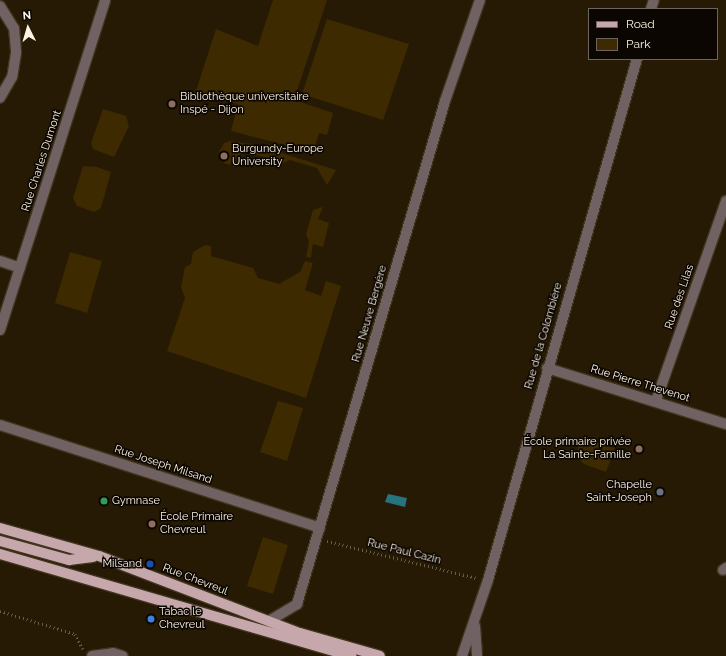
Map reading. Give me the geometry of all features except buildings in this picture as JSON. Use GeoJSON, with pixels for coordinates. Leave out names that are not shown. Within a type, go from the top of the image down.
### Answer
{"type":"FeatureCollection","features":[{"type":"Feature","properties":{"kind":"main road","name":"Rue Chevreul"},"geometry":{"type":"LineString","coordinates":[[1,528],[99,556],[269,621],[380,656]]}},
{"type":"Feature","properties":{"kind":"main road"},"geometry":{"type":"LineString","coordinates":[[0,541],[69,560],[99,556]]}},
{"type":"Feature","properties":{"kind":"main road"},"geometry":{"type":"LineString","coordinates":[[0,554],[352,656]]}},
{"type":"Feature","properties":{"kind":"street","name":"Rue Charles Dumont"},"geometry":{"type":"LineString","coordinates":[[0,330],[106,0]]}},
{"type":"Feature","properties":{"kind":"street","name":"Rue Neuve Bergère"},"geometry":{"type":"LineString","coordinates":[[269,621],[296,604],[317,539],[445,101],[480,0]]}},
{"type":"Feature","properties":{"kind":"street"},"geometry":{"type":"LineString","coordinates":[[0,6],[14,28],[16,53],[12,77],[0,98]]}},
{"type":"Feature","properties":{"kind":"street","name":"Rue de la Colombière"},"geometry":{"type":"LineString","coordinates":[[462,656],[488,580],[547,368],[637,60]]}},
{"type":"Feature","properties":{"kind":"street","name":"Rue des Lilas"},"geometry":{"type":"LineString","coordinates":[[656,401],[726,201]]}},
{"type":"Feature","properties":{"kind":"street"},"geometry":{"type":"LineString","coordinates":[[0,261],[20,268]]}},
{"type":"Feature","properties":{"kind":"street","name":"Rue Pierre Thevenot"},"geometry":{"type":"LineString","coordinates":[[547,368],[726,424]]}},
{"type":"Feature","properties":{"kind":"street","name":"Rue Joseph Milsand"},"geometry":{"type":"LineString","coordinates":[[0,425],[320,528]]}},
{"type":"Feature","properties":{"kind":"street","name":"Rue de la Colombière"},"geometry":{"type":"LineString","coordinates":[[475,620],[477,656]]}},
{"type":"Feature","properties":{"kind":"street"},"geometry":{"type":"LineString","coordinates":[[88,653],[113,653],[123,656]]}},
{"type":"Feature","properties":{"kind":"path","name":"Rue Paul Cazin"},"geometry":{"type":"LineString","coordinates":[[317,539],[488,580]]}},
{"type":"Feature","properties":{"kind":"path"},"geometry":{"type":"LineString","coordinates":[[0,611],[75,634],[88,653]]}},
{"type":"Feature","properties":{"kind":"green space"},"geometry":{"type":"Polygon","coordinates":[[[273,0],[327,0],[294,100],[333,113],[327,135],[319,133],[313,152],[231,131],[238,104],[196,91],[216,29],[258,46],[273,0]]]}},
{"type":"Feature","properties":{"kind":"green space"},"geometry":{"type":"Polygon","coordinates":[[[327,19],[409,44],[383,120],[302,94],[327,19]]]}},
{"type":"Feature","properties":{"kind":"green space"},"geometry":{"type":"Polygon","coordinates":[[[103,109],[126,116],[129,126],[114,157],[93,149],[91,143],[103,109]]]}},
{"type":"Feature","properties":{"kind":"green space"},"geometry":{"type":"Polygon","coordinates":[[[230,141],[256,145],[336,170],[327,185],[317,168],[290,160],[283,163],[243,151],[229,165],[224,163],[219,152],[224,143],[230,141]]]}},
{"type":"Feature","properties":{"kind":"green space"},"geometry":{"type":"Polygon","coordinates":[[[83,166],[97,167],[111,172],[101,208],[94,212],[77,206],[73,198],[83,166]]]}},
{"type":"Feature","properties":{"kind":"green space"},"geometry":{"type":"Polygon","coordinates":[[[323,207],[318,219],[329,223],[323,247],[313,244],[311,258],[306,257],[309,242],[306,234],[313,210],[323,207]]]}},
{"type":"Feature","properties":{"kind":"green space"},"geometry":{"type":"Polygon","coordinates":[[[205,245],[211,246],[211,256],[253,268],[258,278],[279,284],[300,272],[305,261],[313,263],[305,290],[321,296],[326,281],[341,286],[306,398],[167,351],[185,298],[181,287],[185,267],[191,264],[193,252],[205,245]]]}},
{"type":"Feature","properties":{"kind":"green space"},"geometry":{"type":"Polygon","coordinates":[[[70,252],[102,261],[87,313],[55,303],[70,252]]]}},
{"type":"Feature","properties":{"kind":"green space"},"geometry":{"type":"Polygon","coordinates":[[[278,401],[303,408],[287,461],[260,452],[278,401]]]}},
{"type":"Feature","properties":{"kind":"green space"},"geometry":{"type":"Polygon","coordinates":[[[585,438],[615,448],[606,472],[584,464],[580,460],[577,444],[580,439],[585,438]]]}},
{"type":"Feature","properties":{"kind":"green space"},"geometry":{"type":"Polygon","coordinates":[[[263,537],[288,545],[273,594],[247,586],[263,537]]]}},
{"type":"Feature","properties":{"kind":"water"},"geometry":{"type":"Polygon","coordinates":[[[388,494],[407,498],[405,507],[385,502],[388,494]]]}},
{"type":"Feature","properties":{"kind":"place","name":"Bibliothèque universitaire Inspé - Dijon"},"geometry":{"type":"Point","coordinates":[172,104]}},
{"type":"Feature","properties":{"kind":"place","name":"Burgundy-Europe University"},"geometry":{"type":"Point","coordinates":[224,156]}},
{"type":"Feature","properties":{"kind":"place","name":"École primaire privée La Sainte-Famille"},"geometry":{"type":"Point","coordinates":[639,449]}},
{"type":"Feature","properties":{"kind":"place","name":"Chapelle Saint-Joseph"},"geometry":{"type":"Point","coordinates":[660,492]}},
{"type":"Feature","properties":{"kind":"place","name":"Gymnase"},"geometry":{"type":"Point","coordinates":[104,501]}},
{"type":"Feature","properties":{"kind":"place","name":"École Primaire Chevreul"},"geometry":{"type":"Point","coordinates":[152,524]}},
{"type":"Feature","properties":{"kind":"place","name":"Milsand"},"geometry":{"type":"Point","coordinates":[150,564]}},
{"type":"Feature","properties":{"kind":"place","name":"Tabac le Chevreul"},"geometry":{"type":"Point","coordinates":[151,619]}}]}
